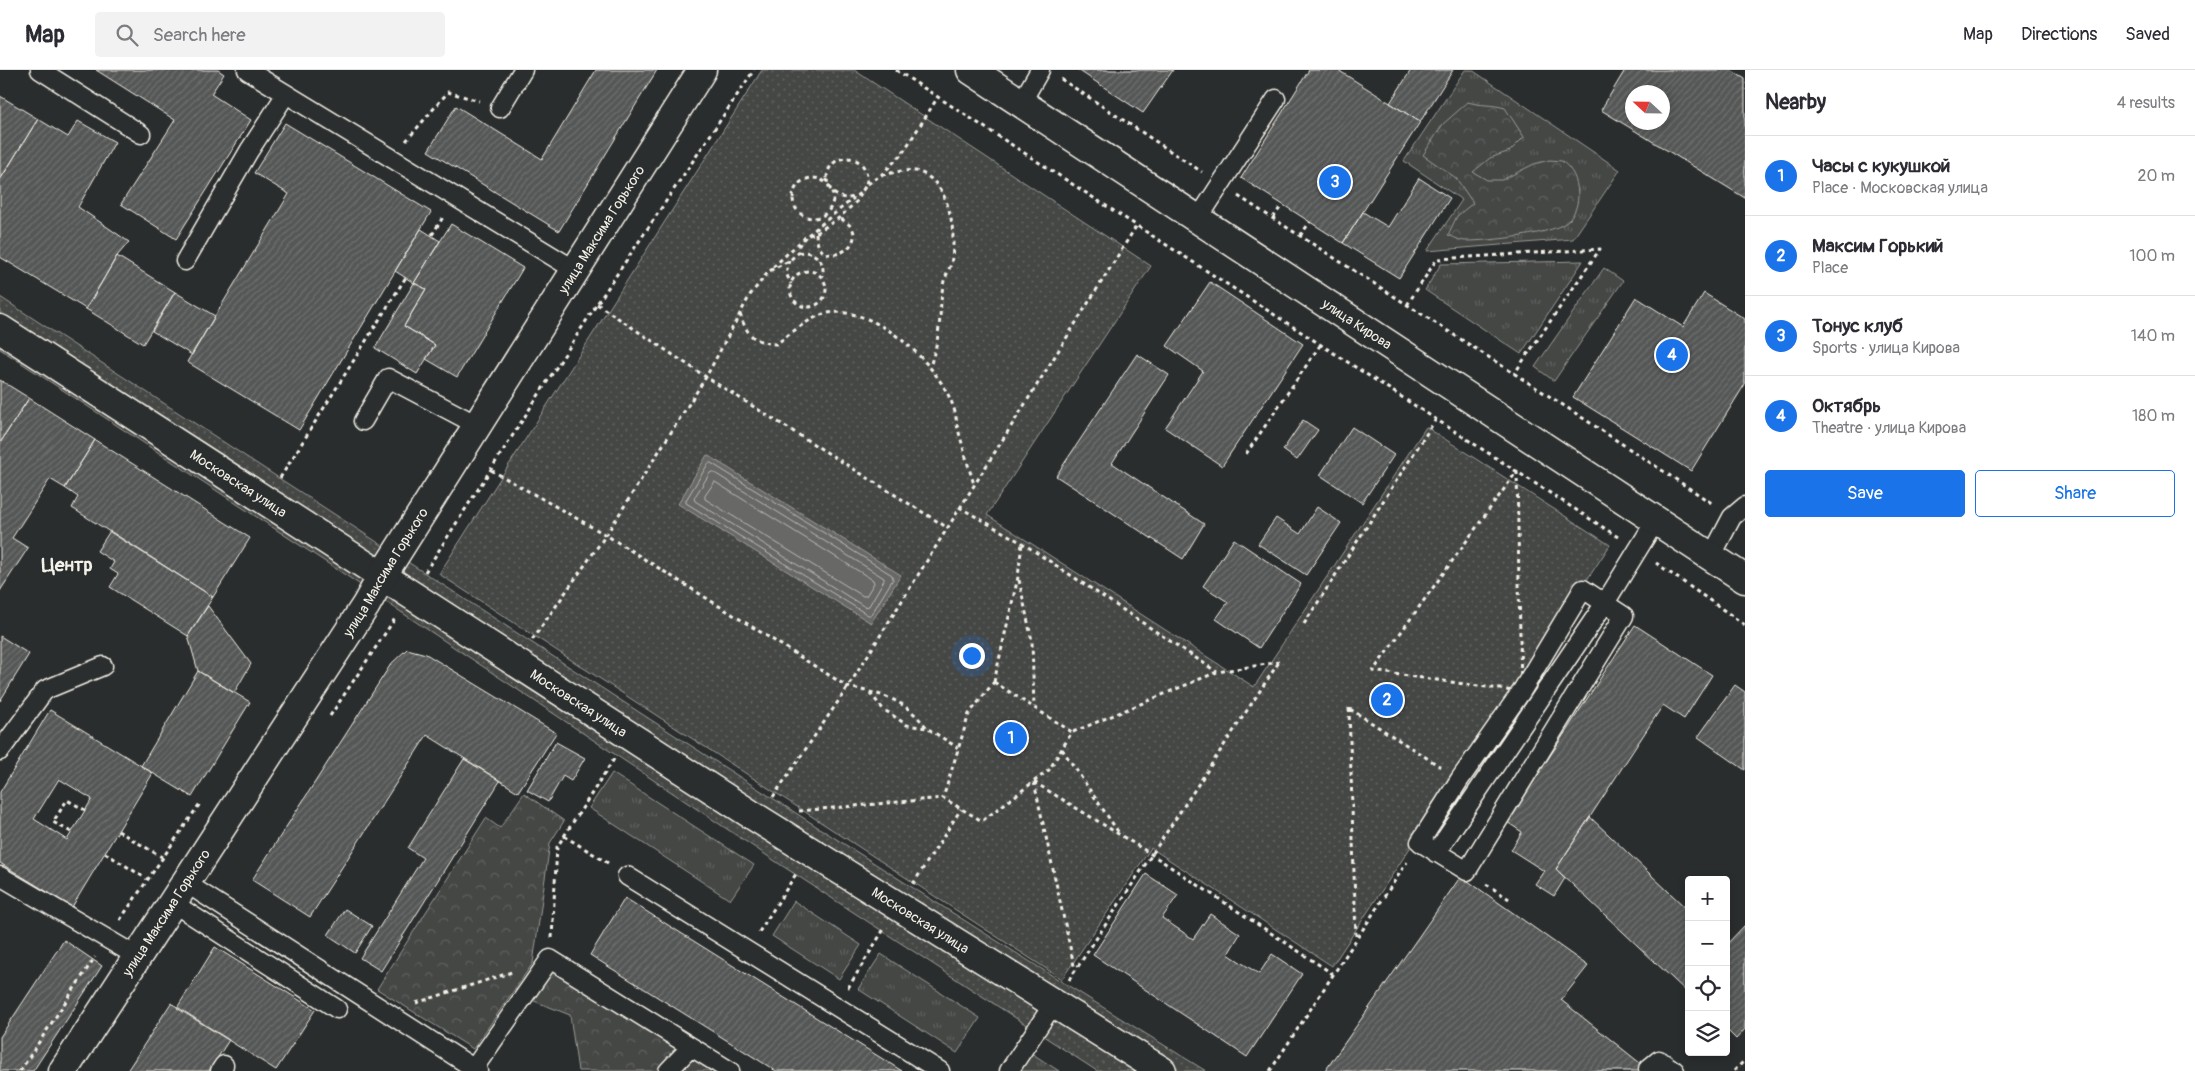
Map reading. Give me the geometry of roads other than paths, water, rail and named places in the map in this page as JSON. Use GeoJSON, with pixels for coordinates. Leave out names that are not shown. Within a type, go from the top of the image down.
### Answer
{"type":"FeatureCollection","features":[{"type":"Feature","properties":{"kind":"main road","name":"улица Максима Горького"},"geometry":{"type":"LineString","coordinates":[[63,1071],[366,605],[382,576],[702,70]]}},
{"type":"Feature","properties":{"kind":"main road","name":"улица Кирова"},"geometry":{"type":"LineString","coordinates":[[971,70],[1745,579]]}},
{"type":"Feature","properties":{"kind":"main road","name":"Московская улица"},"geometry":{"type":"LineString","coordinates":[[0,329],[752,815],[812,850],[1162,1071]]}},
{"type":"Feature","properties":{"kind":"lane"},"geometry":{"type":"LineString","coordinates":[[40,70],[141,134]]}},
{"type":"Feature","properties":{"kind":"lane"},"geometry":{"type":"LineString","coordinates":[[247,70],[575,270]]}},
{"type":"Feature","properties":{"kind":"lane"},"geometry":{"type":"LineString","coordinates":[[500,108],[523,70]]}},
{"type":"Feature","properties":{"kind":"lane"},"geometry":{"type":"LineString","coordinates":[[1021,103],[1048,73]]}},
{"type":"Feature","properties":{"kind":"lane"},"geometry":{"type":"LineString","coordinates":[[185,261],[249,151],[286,94]]}},
{"type":"Feature","properties":{"kind":"lane"},"geometry":{"type":"LineString","coordinates":[[1198,219],[1276,99]]}},
{"type":"Feature","properties":{"kind":"lane"},"geometry":{"type":"LineString","coordinates":[[362,422],[388,378],[477,425]]}},
{"type":"Feature","properties":{"kind":"lane"},"geometry":{"type":"LineString","coordinates":[[1711,556],[1739,511]]}},
{"type":"Feature","properties":{"kind":"lane"},"geometry":{"type":"LineString","coordinates":[[1436,853],[1605,603],[1656,520]]}},
{"type":"Feature","properties":{"kind":"lane"},"geometry":{"type":"LineString","coordinates":[[1583,589],[1605,603],[1624,616],[1466,871],[1420,842],[1460,779],[1521,692],[1583,589]]}},
{"type":"Feature","properties":{"kind":"lane"},"geometry":{"type":"LineString","coordinates":[[0,751],[45,690],[103,666]]}},
{"type":"Feature","properties":{"kind":"lane"},"geometry":{"type":"LineString","coordinates":[[0,876],[138,957]]}},
{"type":"Feature","properties":{"kind":"lane"},"geometry":{"type":"LineString","coordinates":[[627,876],[940,1071]]}},
{"type":"Feature","properties":{"kind":"lane"},"geometry":{"type":"LineString","coordinates":[[179,893],[336,1009]]}},
{"type":"Feature","properties":{"kind":"lane"},"geometry":{"type":"LineString","coordinates":[[179,893],[387,1012],[474,1070],[550,960],[730,1071]]}},
{"type":"Feature","properties":{"kind":"lane"},"geometry":{"type":"LineString","coordinates":[[1009,1071],[1054,1003]]}},
{"type":"Feature","properties":{"kind":"lane"},"geometry":{"type":"LineString","coordinates":[[668,1071],[692,1047]]}},
{"type":"Feature","properties":{"kind":"lane"},"geometry":{"type":"LineString","coordinates":[[1648,1069],[1659,1060],[1675,1071]]}},
{"type":"Feature","properties":{"kind":"water"},"geometry":{"type":"Polygon","coordinates":[[[707,455],[901,575],[871,623],[678,504],[707,455]]]}},
{"type":"Feature","properties":{"kind":"place","name":"Тонус клуб"},"geometry":{"type":"Point","coordinates":[1335,182]}},
{"type":"Feature","properties":{"kind":"place","name":"Октябрь"},"geometry":{"type":"Point","coordinates":[1672,355]}},
{"type":"Feature","properties":{"kind":"place","name":"Максим Горький"},"geometry":{"type":"Point","coordinates":[1387,700]}},
{"type":"Feature","properties":{"kind":"place","name":"Часы с кукушкой"},"geometry":{"type":"Point","coordinates":[1011,738]}},
{"type":"Feature","properties":{"kind":"district","name":"Центр"},"geometry":{"type":"Point","coordinates":[67,564]}}]}
